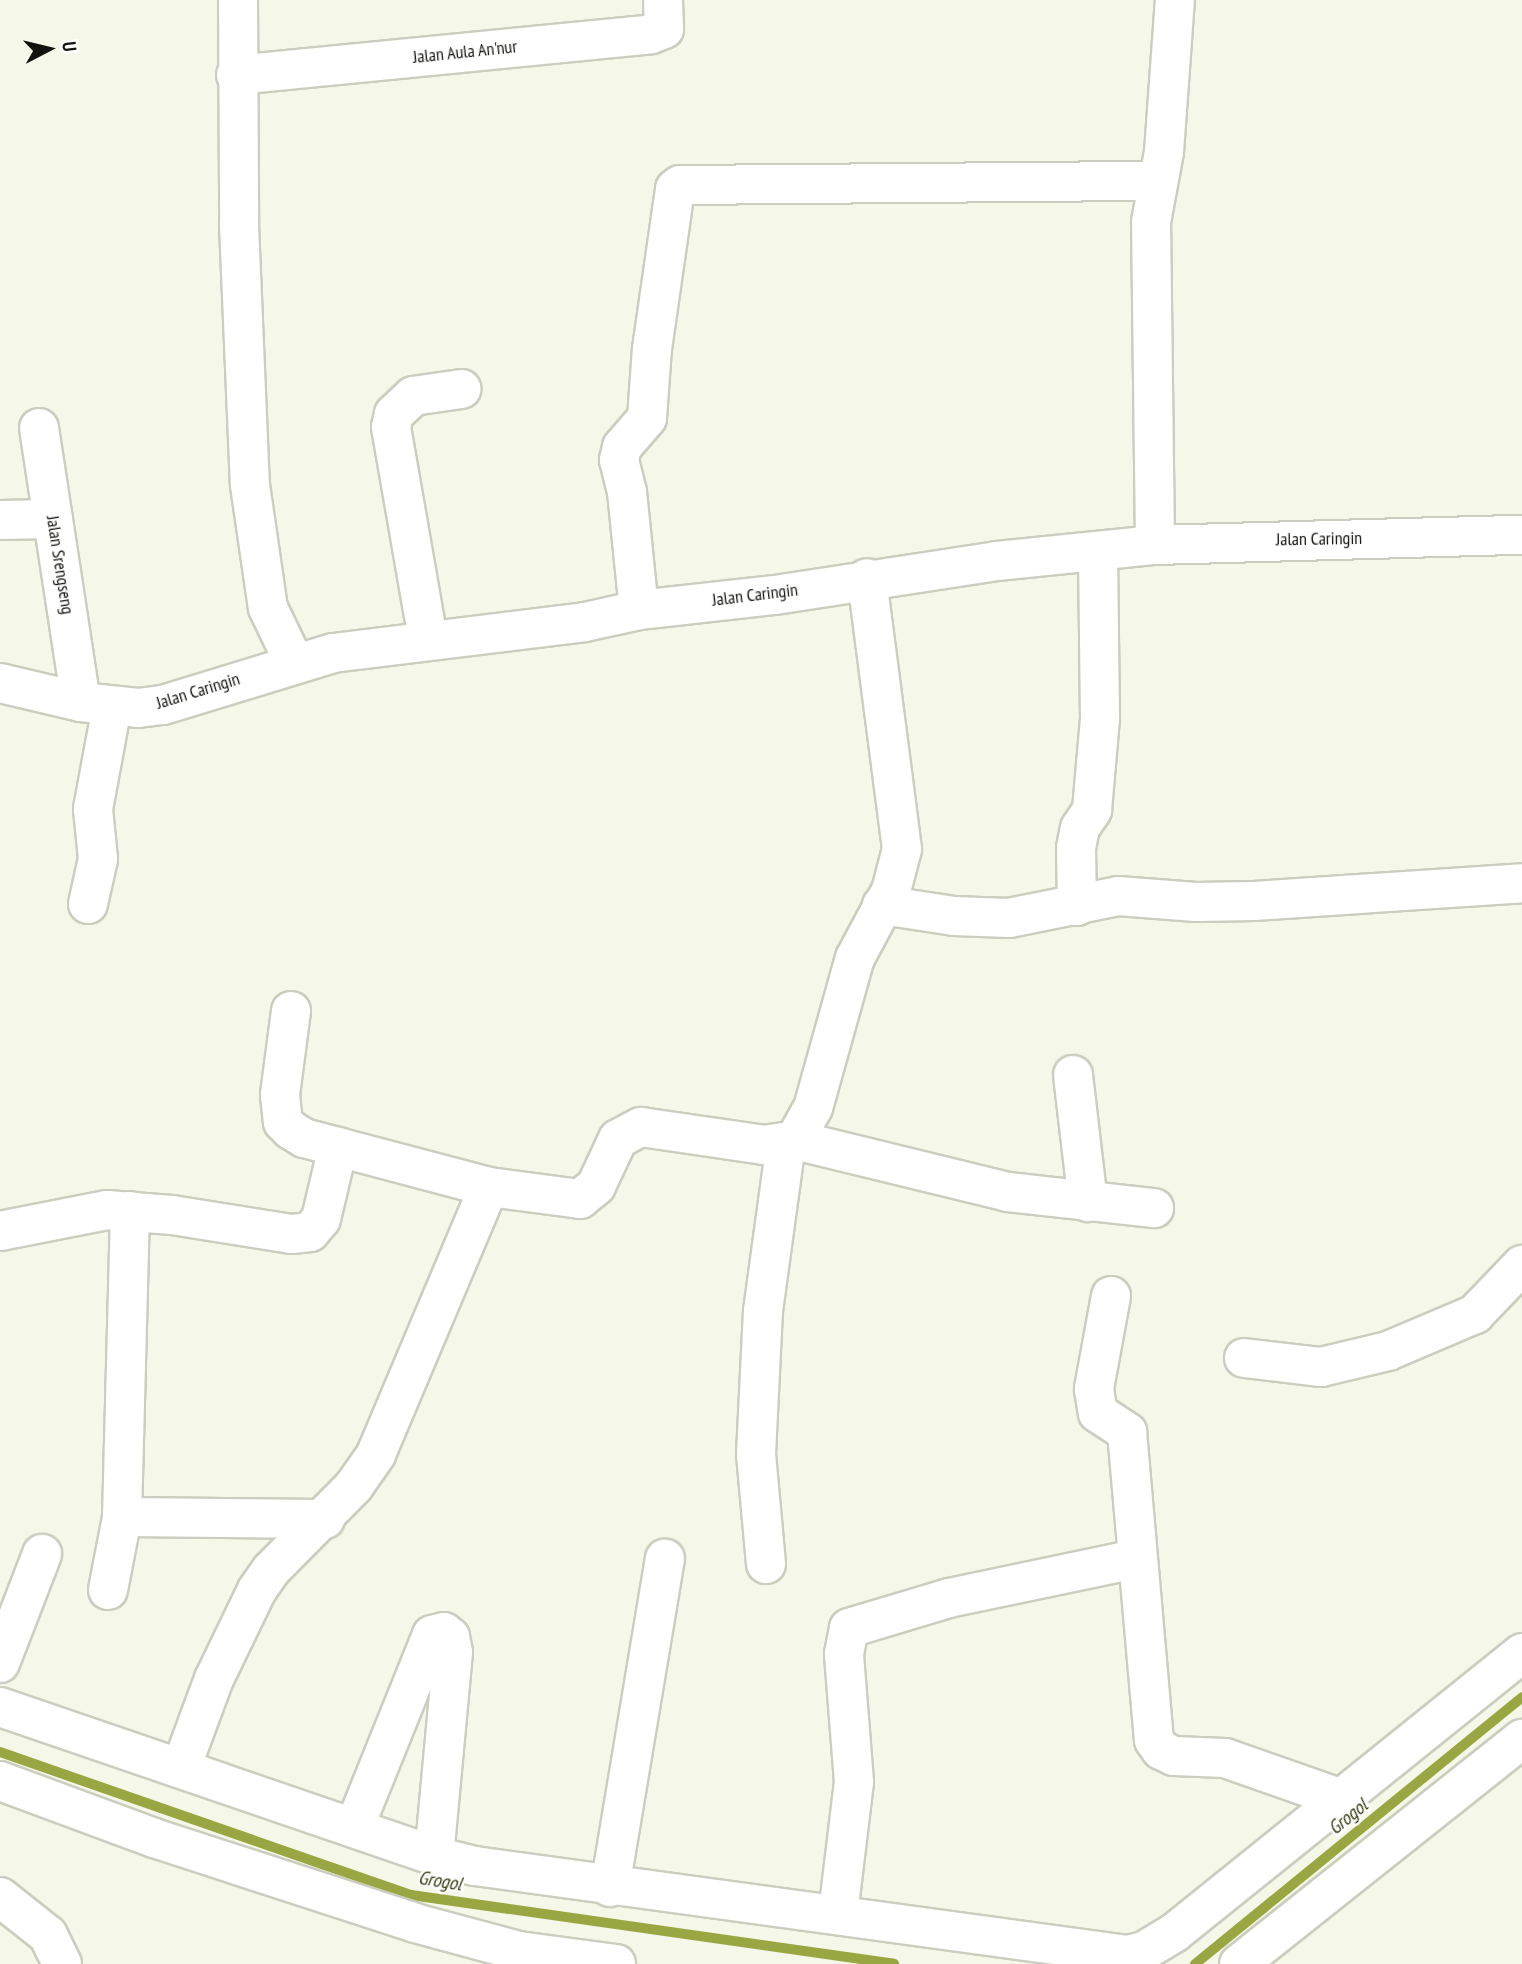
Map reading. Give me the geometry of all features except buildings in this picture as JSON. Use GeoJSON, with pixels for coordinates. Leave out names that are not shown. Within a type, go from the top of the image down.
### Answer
{"type":"FeatureCollection","features":[{"type":"Feature","properties":{"kind":"street"},"geometry":{"type":"LineString","coordinates":[[238,0],[236,75],[250,485],[268,608],[294,662]]}},
{"type":"Feature","properties":{"kind":"street","name":"Jalan Aula An'nur"},"geometry":{"type":"LineString","coordinates":[[236,75],[651,34],[664,29],[663,0]]}},
{"type":"Feature","properties":{"kind":"street"},"geometry":{"type":"LineString","coordinates":[[1155,545],[1150,237],[1175,0]]}},
{"type":"Feature","properties":{"kind":"street"},"geometry":{"type":"LineString","coordinates":[[639,610],[627,492],[619,460],[622,447],[647,418],[652,349],[675,189],[680,185],[1158,181]]}},
{"type":"Feature","properties":{"kind":"street"},"geometry":{"type":"LineString","coordinates":[[428,639],[390,427],[394,414],[413,396],[461,389]]}},
{"type":"Feature","properties":{"kind":"street","name":"Jalan Srengseng"},"geometry":{"type":"LineString","coordinates":[[39,428],[53,519],[97,704],[93,809],[97,859],[88,904]]}},
{"type":"Feature","properties":{"kind":"street"},"geometry":{"type":"LineString","coordinates":[[0,520],[53,519]]}},
{"type":"Feature","properties":{"kind":"street","name":"Jalan Caringin"},"geometry":{"type":"LineString","coordinates":[[0,683],[97,704],[163,705],[294,662],[428,639],[585,622],[639,610],[775,595],[867,578],[1155,545],[1522,535]]}},
{"type":"Feature","properties":{"kind":"street"},"geometry":{"type":"LineString","coordinates":[[1077,906],[1076,848],[1080,828],[1093,810],[1100,718],[1098,551]]}},
{"type":"Feature","properties":{"kind":"street"},"geometry":{"type":"LineString","coordinates":[[765,1564],[755,1454],[763,1311],[790,1142],[813,1108],[847,978],[896,880],[902,849],[867,578]]}},
{"type":"Feature","properties":{"kind":"street"},"geometry":{"type":"LineString","coordinates":[[882,905],[979,919],[1077,906],[1118,895],[1196,902],[1254,901],[1522,883]]}},
{"type":"Feature","properties":{"kind":"street"},"geometry":{"type":"LineString","coordinates":[[291,1011],[280,1095],[283,1122],[304,1139],[489,1187],[580,1199],[596,1186],[618,1139],[641,1127],[764,1145],[790,1142],[1008,1192],[1154,1208]]}},
{"type":"Feature","properties":{"kind":"street"},"geometry":{"type":"LineString","coordinates":[[1073,1075],[1088,1202]]}},
{"type":"Feature","properties":{"kind":"street"},"geometry":{"type":"LineString","coordinates":[[0,1231],[70,1215],[130,1211],[292,1234],[310,1232],[321,1219],[338,1147]]}},
{"type":"Feature","properties":{"kind":"street"},"geometry":{"type":"LineString","coordinates":[[181,1768],[239,1621],[271,1570],[324,1519],[376,1454],[489,1187]]}},
{"type":"Feature","properties":{"kind":"street"},"geometry":{"type":"LineString","coordinates":[[108,1590],[122,1517],[130,1211]]}},
{"type":"Feature","properties":{"kind":"street"},"geometry":{"type":"LineString","coordinates":[[1244,1358],[1321,1367],[1388,1351],[1475,1314],[1522,1265]]}},
{"type":"Feature","properties":{"kind":"street"},"geometry":{"type":"LineString","coordinates":[[1111,1296],[1094,1390],[1098,1413],[1127,1432],[1152,1730],[1161,1750],[1174,1756],[1225,1758],[1345,1800]]}},
{"type":"Feature","properties":{"kind":"street"},"geometry":{"type":"LineString","coordinates":[[122,1517],[324,1519]]}},
{"type":"Feature","properties":{"kind":"street"},"geometry":{"type":"LineString","coordinates":[[0,1663],[42,1554]]}},
{"type":"Feature","properties":{"kind":"street"},"geometry":{"type":"LineString","coordinates":[[610,1887],[666,1559]]}},
{"type":"Feature","properties":{"kind":"street"},"geometry":{"type":"LineString","coordinates":[[838,1914],[853,1782],[844,1654],[849,1628],[949,1598],[1136,1559]]}},
{"type":"Feature","properties":{"kind":"street"},"geometry":{"type":"LineString","coordinates":[[354,1828],[432,1636],[444,1632],[450,1637],[453,1652],[434,1856]]}},
{"type":"Feature","properties":{"kind":"street"},"geometry":{"type":"LineString","coordinates":[[0,1707],[434,1856],[511,1874],[838,1914],[1106,1953],[1144,1951],[1174,1933],[1345,1800],[1522,1653]]}},
{"type":"Feature","properties":{"kind":"street"},"geometry":{"type":"LineString","coordinates":[[1256,1959],[1522,1739]]}},
{"type":"Feature","properties":{"kind":"street"},"geometry":{"type":"LineString","coordinates":[[0,1781],[154,1838],[415,1923],[512,1958],[616,1964]]}},
{"type":"Feature","properties":{"kind":"street"},"geometry":{"type":"LineString","coordinates":[[0,1897],[48,1935],[62,1964]]}},
{"type":"Feature","properties":{"kind":"waterway","name":"Grogol"},"geometry":{"type":"LineString","coordinates":[[1195,1964],[1522,1697]]}},
{"type":"Feature","properties":{"kind":"waterway","name":"Grogol"},"geometry":{"type":"LineString","coordinates":[[0,1752],[411,1895],[894,1964]]}}]}
